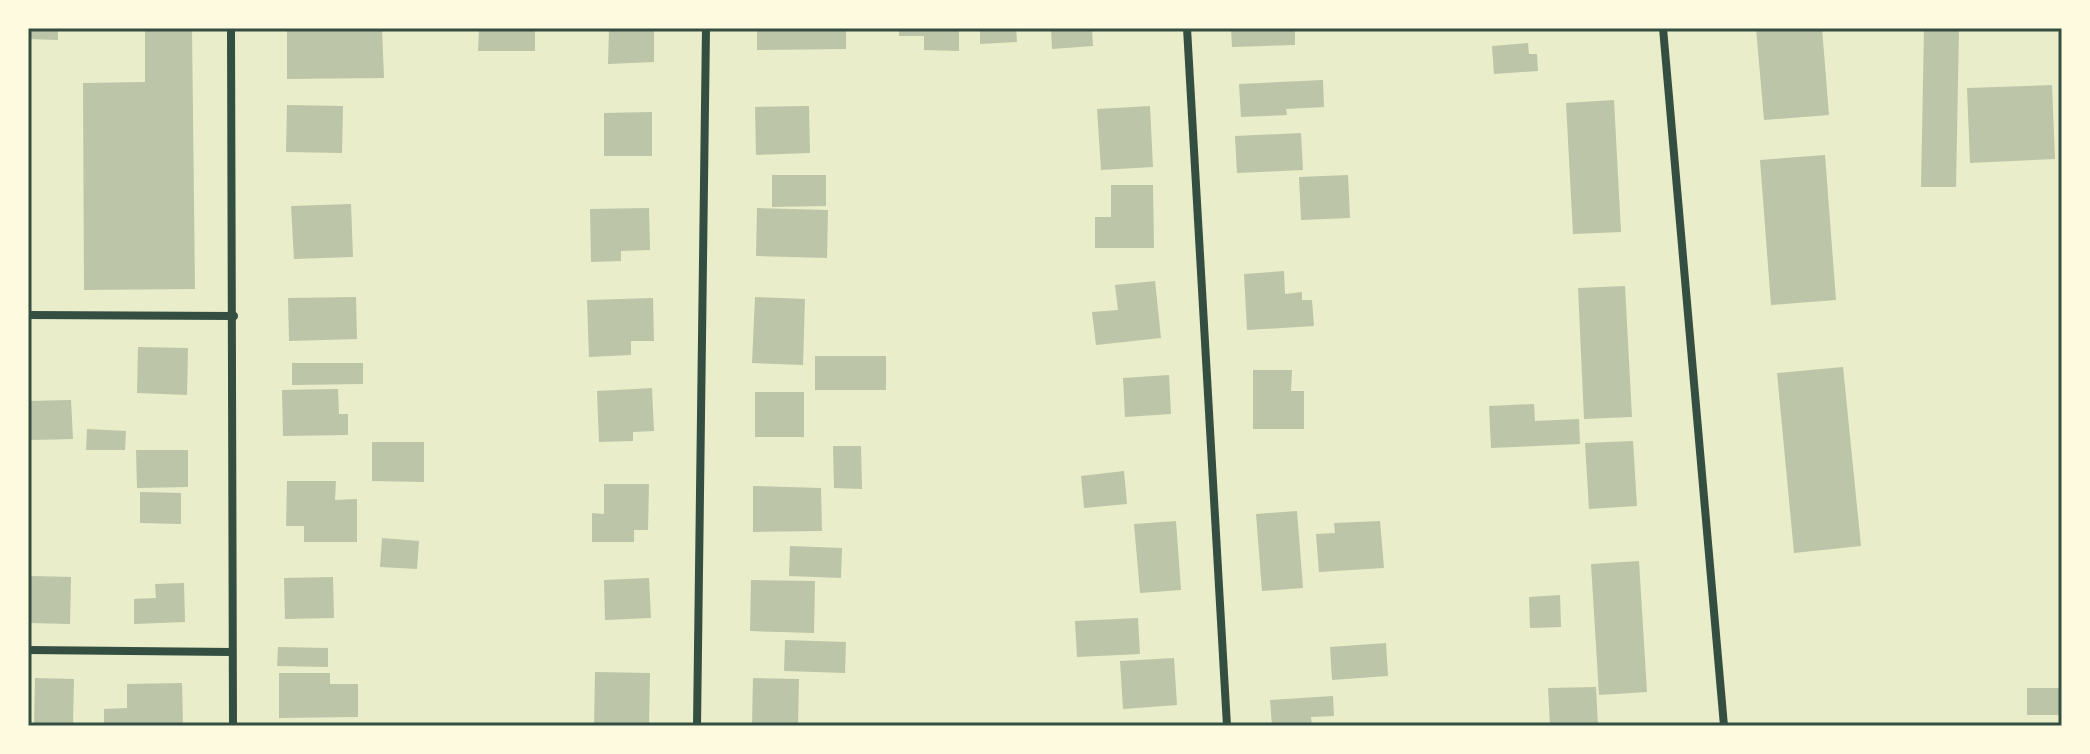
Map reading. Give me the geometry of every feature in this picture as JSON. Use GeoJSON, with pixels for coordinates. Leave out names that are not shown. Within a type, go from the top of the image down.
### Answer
{"type":"FeatureCollection","features":[{"type":"Feature","properties":{"kind":"street"},"geometry":{"type":"LineString","coordinates":[[231,28],[233,726]]}},
{"type":"Feature","properties":{"kind":"street"},"geometry":{"type":"LineString","coordinates":[[697,726],[706,28]]}},
{"type":"Feature","properties":{"kind":"street"},"geometry":{"type":"LineString","coordinates":[[1187,28],[1227,726]]}},
{"type":"Feature","properties":{"kind":"street"},"geometry":{"type":"LineString","coordinates":[[1663,28],[1724,726]]}},
{"type":"Feature","properties":{"kind":"street"},"geometry":{"type":"LineString","coordinates":[[28,315],[234,316]]}},
{"type":"Feature","properties":{"kind":"street"},"geometry":{"type":"LineString","coordinates":[[28,650],[232,652]]}},
{"type":"Feature","properties":{"kind":"building"},"geometry":{"type":"Polygon","coordinates":[[[28,28],[58,28],[58,40],[28,39],[28,28]]]}},
{"type":"Feature","properties":{"kind":"building"},"geometry":{"type":"Polygon","coordinates":[[[145,28],[192,28],[195,289],[84,290],[83,83],[145,82],[145,28]]]}},
{"type":"Feature","properties":{"kind":"building"},"geometry":{"type":"Polygon","coordinates":[[[287,28],[382,28],[384,78],[287,79],[287,28]]]}},
{"type":"Feature","properties":{"kind":"building"},"geometry":{"type":"Polygon","coordinates":[[[479,28],[535,28],[535,51],[478,51],[479,28]]]}},
{"type":"Feature","properties":{"kind":"building"},"geometry":{"type":"Polygon","coordinates":[[[609,28],[654,28],[654,62],[608,64],[609,28]]]}},
{"type":"Feature","properties":{"kind":"building"},"geometry":{"type":"Polygon","coordinates":[[[757,28],[846,28],[846,49],[757,50],[757,28]]]}},
{"type":"Feature","properties":{"kind":"building"},"geometry":{"type":"Polygon","coordinates":[[[899,28],[959,28],[959,51],[924,50],[924,36],[899,36],[899,28]]]}},
{"type":"Feature","properties":{"kind":"building"},"geometry":{"type":"Polygon","coordinates":[[[980,28],[1016,28],[1017,42],[980,44],[980,28]]]}},
{"type":"Feature","properties":{"kind":"building"},"geometry":{"type":"Polygon","coordinates":[[[1051,28],[1092,28],[1093,46],[1052,49],[1051,28]]]}},
{"type":"Feature","properties":{"kind":"building"},"geometry":{"type":"Polygon","coordinates":[[[1231,28],[1295,28],[1295,45],[1232,47],[1231,28]]]}},
{"type":"Feature","properties":{"kind":"building"},"geometry":{"type":"Polygon","coordinates":[[[1756,28],[1822,28],[1829,115],[1764,120],[1756,28]]]}},
{"type":"Feature","properties":{"kind":"building"},"geometry":{"type":"Polygon","coordinates":[[[1924,28],[1959,28],[1956,187],[1921,187],[1924,28]]]}},
{"type":"Feature","properties":{"kind":"building"},"geometry":{"type":"Polygon","coordinates":[[[1528,43],[1529,54],[1537,54],[1538,71],[1494,74],[1492,46],[1528,43]]]}},
{"type":"Feature","properties":{"kind":"building"},"geometry":{"type":"Polygon","coordinates":[[[1323,80],[1324,107],[1286,109],[1287,115],[1241,117],[1239,84],[1323,80]]]}},
{"type":"Feature","properties":{"kind":"building"},"geometry":{"type":"Polygon","coordinates":[[[2052,85],[2055,159],[1970,163],[1967,88],[2052,85]]]}},
{"type":"Feature","properties":{"kind":"building"},"geometry":{"type":"Polygon","coordinates":[[[1614,100],[1621,232],[1573,234],[1566,103],[1614,100]]]}},
{"type":"Feature","properties":{"kind":"building"},"geometry":{"type":"Polygon","coordinates":[[[287,105],[343,106],[342,153],[286,152],[287,105]]]}},
{"type":"Feature","properties":{"kind":"building"},"geometry":{"type":"Polygon","coordinates":[[[809,106],[810,153],[756,155],[755,107],[809,106]]]}},
{"type":"Feature","properties":{"kind":"building"},"geometry":{"type":"Polygon","coordinates":[[[1150,106],[1153,167],[1101,170],[1097,109],[1150,106]]]}},
{"type":"Feature","properties":{"kind":"building"},"geometry":{"type":"Polygon","coordinates":[[[652,112],[652,156],[604,156],[604,113],[652,112]]]}},
{"type":"Feature","properties":{"kind":"building"},"geometry":{"type":"Polygon","coordinates":[[[1301,133],[1303,170],[1237,173],[1235,136],[1301,133]]]}},
{"type":"Feature","properties":{"kind":"building"},"geometry":{"type":"Polygon","coordinates":[[[1825,155],[1836,300],[1771,305],[1760,160],[1825,155]]]}},
{"type":"Feature","properties":{"kind":"building"},"geometry":{"type":"Polygon","coordinates":[[[772,175],[826,175],[826,206],[772,207],[772,175]]]}},
{"type":"Feature","properties":{"kind":"building"},"geometry":{"type":"Polygon","coordinates":[[[1348,175],[1350,218],[1301,220],[1299,177],[1348,175]]]}},
{"type":"Feature","properties":{"kind":"building"},"geometry":{"type":"Polygon","coordinates":[[[1111,185],[1153,185],[1154,248],[1095,248],[1095,217],[1111,217],[1111,185]]]}},
{"type":"Feature","properties":{"kind":"building"},"geometry":{"type":"Polygon","coordinates":[[[351,204],[353,257],[294,259],[291,206],[351,204]]]}},
{"type":"Feature","properties":{"kind":"building"},"geometry":{"type":"Polygon","coordinates":[[[649,208],[650,250],[621,251],[621,261],[591,262],[590,209],[649,208]]]}},
{"type":"Feature","properties":{"kind":"building"},"geometry":{"type":"Polygon","coordinates":[[[757,208],[828,210],[827,258],[756,256],[757,208]]]}},
{"type":"Feature","properties":{"kind":"building"},"geometry":{"type":"Polygon","coordinates":[[[1284,271],[1285,294],[1302,292],[1302,300],[1312,300],[1314,326],[1247,330],[1244,274],[1284,271]]]}},
{"type":"Feature","properties":{"kind":"building"},"geometry":{"type":"Polygon","coordinates":[[[1155,281],[1161,338],[1096,345],[1092,312],[1118,310],[1115,285],[1155,281]]]}},
{"type":"Feature","properties":{"kind":"building"},"geometry":{"type":"Polygon","coordinates":[[[1625,286],[1632,417],[1584,419],[1578,288],[1625,286]]]}},
{"type":"Feature","properties":{"kind":"building"},"geometry":{"type":"Polygon","coordinates":[[[356,297],[357,339],[289,341],[288,298],[356,297]]]}},
{"type":"Feature","properties":{"kind":"building"},"geometry":{"type":"Polygon","coordinates":[[[755,297],[805,299],[803,365],[752,363],[755,297]]]}},
{"type":"Feature","properties":{"kind":"building"},"geometry":{"type":"Polygon","coordinates":[[[653,298],[654,341],[631,341],[631,355],[589,357],[587,300],[653,298]]]}},
{"type":"Feature","properties":{"kind":"building"},"geometry":{"type":"Polygon","coordinates":[[[138,347],[188,348],[187,395],[137,393],[138,347]]]}},
{"type":"Feature","properties":{"kind":"building"},"geometry":{"type":"Polygon","coordinates":[[[815,356],[886,356],[886,390],[815,390],[815,356]]]}},
{"type":"Feature","properties":{"kind":"building"},"geometry":{"type":"Polygon","coordinates":[[[292,363],[363,363],[363,384],[292,385],[292,363]]]}},
{"type":"Feature","properties":{"kind":"building"},"geometry":{"type":"Polygon","coordinates":[[[1843,367],[1861,546],[1794,553],[1777,373],[1843,367]]]}},
{"type":"Feature","properties":{"kind":"building"},"geometry":{"type":"Polygon","coordinates":[[[1253,370],[1292,370],[1291,391],[1304,391],[1304,429],[1253,429],[1253,370]]]}},
{"type":"Feature","properties":{"kind":"building"},"geometry":{"type":"Polygon","coordinates":[[[1169,375],[1171,414],[1125,417],[1123,378],[1169,375]]]}},
{"type":"Feature","properties":{"kind":"building"},"geometry":{"type":"Polygon","coordinates":[[[652,388],[654,431],[633,432],[633,441],[599,442],[597,391],[652,388]]]}},
{"type":"Feature","properties":{"kind":"building"},"geometry":{"type":"Polygon","coordinates":[[[338,389],[339,414],[348,414],[348,435],[283,436],[282,390],[338,389]]]}},
{"type":"Feature","properties":{"kind":"building"},"geometry":{"type":"Polygon","coordinates":[[[755,392],[804,392],[804,437],[755,437],[755,392]]]}},
{"type":"Feature","properties":{"kind":"building"},"geometry":{"type":"Polygon","coordinates":[[[71,400],[73,439],[31,440],[29,401],[71,400]]]}},
{"type":"Feature","properties":{"kind":"building"},"geometry":{"type":"Polygon","coordinates":[[[1534,404],[1535,421],[1579,419],[1580,444],[1491,448],[1489,406],[1534,404]]]}},
{"type":"Feature","properties":{"kind":"building"},"geometry":{"type":"Polygon","coordinates":[[[87,429],[126,431],[125,450],[86,450],[87,429]]]}},
{"type":"Feature","properties":{"kind":"building"},"geometry":{"type":"Polygon","coordinates":[[[1633,441],[1637,506],[1589,509],[1585,443],[1633,441]]]}},
{"type":"Feature","properties":{"kind":"building"},"geometry":{"type":"Polygon","coordinates":[[[372,442],[424,442],[424,482],[372,481],[372,442]]]}},
{"type":"Feature","properties":{"kind":"building"},"geometry":{"type":"Polygon","coordinates":[[[833,446],[861,446],[862,489],[834,488],[833,446]]]}},
{"type":"Feature","properties":{"kind":"building"},"geometry":{"type":"Polygon","coordinates":[[[136,450],[188,450],[188,487],[137,488],[136,450]]]}},
{"type":"Feature","properties":{"kind":"building"},"geometry":{"type":"Polygon","coordinates":[[[1124,471],[1127,504],[1084,508],[1081,476],[1124,471]]]}},
{"type":"Feature","properties":{"kind":"building"},"geometry":{"type":"Polygon","coordinates":[[[287,481],[336,481],[335,500],[357,499],[357,542],[304,542],[304,526],[286,526],[287,481]]]}},
{"type":"Feature","properties":{"kind":"building"},"geometry":{"type":"Polygon","coordinates":[[[604,484],[649,484],[648,530],[634,530],[634,542],[592,542],[592,513],[604,514],[604,484]]]}},
{"type":"Feature","properties":{"kind":"building"},"geometry":{"type":"Polygon","coordinates":[[[753,486],[821,488],[822,531],[753,532],[753,486]]]}},
{"type":"Feature","properties":{"kind":"building"},"geometry":{"type":"Polygon","coordinates":[[[140,492],[181,493],[181,524],[140,523],[140,492]]]}},
{"type":"Feature","properties":{"kind":"building"},"geometry":{"type":"Polygon","coordinates":[[[1297,511],[1303,588],[1262,591],[1256,514],[1297,511]]]}},
{"type":"Feature","properties":{"kind":"building"},"geometry":{"type":"Polygon","coordinates":[[[1176,521],[1181,590],[1140,593],[1134,524],[1176,521]]]}},
{"type":"Feature","properties":{"kind":"building"},"geometry":{"type":"Polygon","coordinates":[[[1380,521],[1384,568],[1319,572],[1316,534],[1335,533],[1334,523],[1380,521]]]}},
{"type":"Feature","properties":{"kind":"building"},"geometry":{"type":"Polygon","coordinates":[[[382,538],[419,541],[417,569],[380,567],[382,538]]]}},
{"type":"Feature","properties":{"kind":"building"},"geometry":{"type":"Polygon","coordinates":[[[790,546],[842,548],[841,578],[789,576],[790,546]]]}},
{"type":"Feature","properties":{"kind":"building"},"geometry":{"type":"Polygon","coordinates":[[[1639,561],[1647,692],[1599,695],[1591,564],[1639,561]]]}},
{"type":"Feature","properties":{"kind":"building"},"geometry":{"type":"Polygon","coordinates":[[[31,576],[71,577],[70,624],[30,623],[31,576]]]}},
{"type":"Feature","properties":{"kind":"building"},"geometry":{"type":"Polygon","coordinates":[[[333,577],[334,618],[285,619],[284,578],[333,577]]]}},
{"type":"Feature","properties":{"kind":"building"},"geometry":{"type":"Polygon","coordinates":[[[649,578],[651,618],[605,620],[604,580],[649,578]]]}},
{"type":"Feature","properties":{"kind":"building"},"geometry":{"type":"Polygon","coordinates":[[[751,580],[815,581],[814,633],[750,631],[751,580]]]}},
{"type":"Feature","properties":{"kind":"building"},"geometry":{"type":"Polygon","coordinates":[[[184,583],[185,622],[134,624],[134,599],[156,598],[155,584],[184,583]]]}},
{"type":"Feature","properties":{"kind":"building"},"geometry":{"type":"Polygon","coordinates":[[[1560,595],[1561,627],[1530,628],[1529,597],[1560,595]]]}},
{"type":"Feature","properties":{"kind":"building"},"geometry":{"type":"Polygon","coordinates":[[[1138,618],[1140,654],[1077,657],[1075,621],[1138,618]]]}},
{"type":"Feature","properties":{"kind":"building"},"geometry":{"type":"Polygon","coordinates":[[[785,640],[846,642],[845,673],[784,671],[785,640]]]}},
{"type":"Feature","properties":{"kind":"building"},"geometry":{"type":"Polygon","coordinates":[[[1386,643],[1388,676],[1332,680],[1330,647],[1386,643]]]}},
{"type":"Feature","properties":{"kind":"building"},"geometry":{"type":"Polygon","coordinates":[[[278,647],[328,648],[328,667],[277,666],[278,647]]]}},
{"type":"Feature","properties":{"kind":"building"},"geometry":{"type":"Polygon","coordinates":[[[1174,658],[1177,705],[1123,709],[1120,661],[1174,658]]]}},
{"type":"Feature","properties":{"kind":"building"},"geometry":{"type":"Polygon","coordinates":[[[595,672],[650,673],[649,726],[594,726],[595,672]]]}},
{"type":"Feature","properties":{"kind":"building"},"geometry":{"type":"Polygon","coordinates":[[[279,673],[330,673],[330,684],[358,684],[358,717],[279,718],[279,673]]]}},
{"type":"Feature","properties":{"kind":"building"},"geometry":{"type":"Polygon","coordinates":[[[35,678],[74,679],[73,726],[34,726],[35,678]]]}},
{"type":"Feature","properties":{"kind":"building"},"geometry":{"type":"Polygon","coordinates":[[[753,678],[799,679],[798,724],[752,724],[753,678]]]}},
{"type":"Feature","properties":{"kind":"building"},"geometry":{"type":"Polygon","coordinates":[[[182,683],[183,726],[104,726],[104,709],[127,708],[127,684],[182,683]]]}},
{"type":"Feature","properties":{"kind":"building"},"geometry":{"type":"Polygon","coordinates":[[[1596,687],[1598,725],[1550,726],[1548,688],[1596,687]]]}},
{"type":"Feature","properties":{"kind":"building"},"geometry":{"type":"Polygon","coordinates":[[[2027,688],[2062,688],[2062,715],[2027,715],[2027,688]]]}},
{"type":"Feature","properties":{"kind":"building"},"geometry":{"type":"Polygon","coordinates":[[[1333,696],[1334,716],[1311,717],[1312,726],[1272,726],[1270,700],[1333,696]]]}}]}
